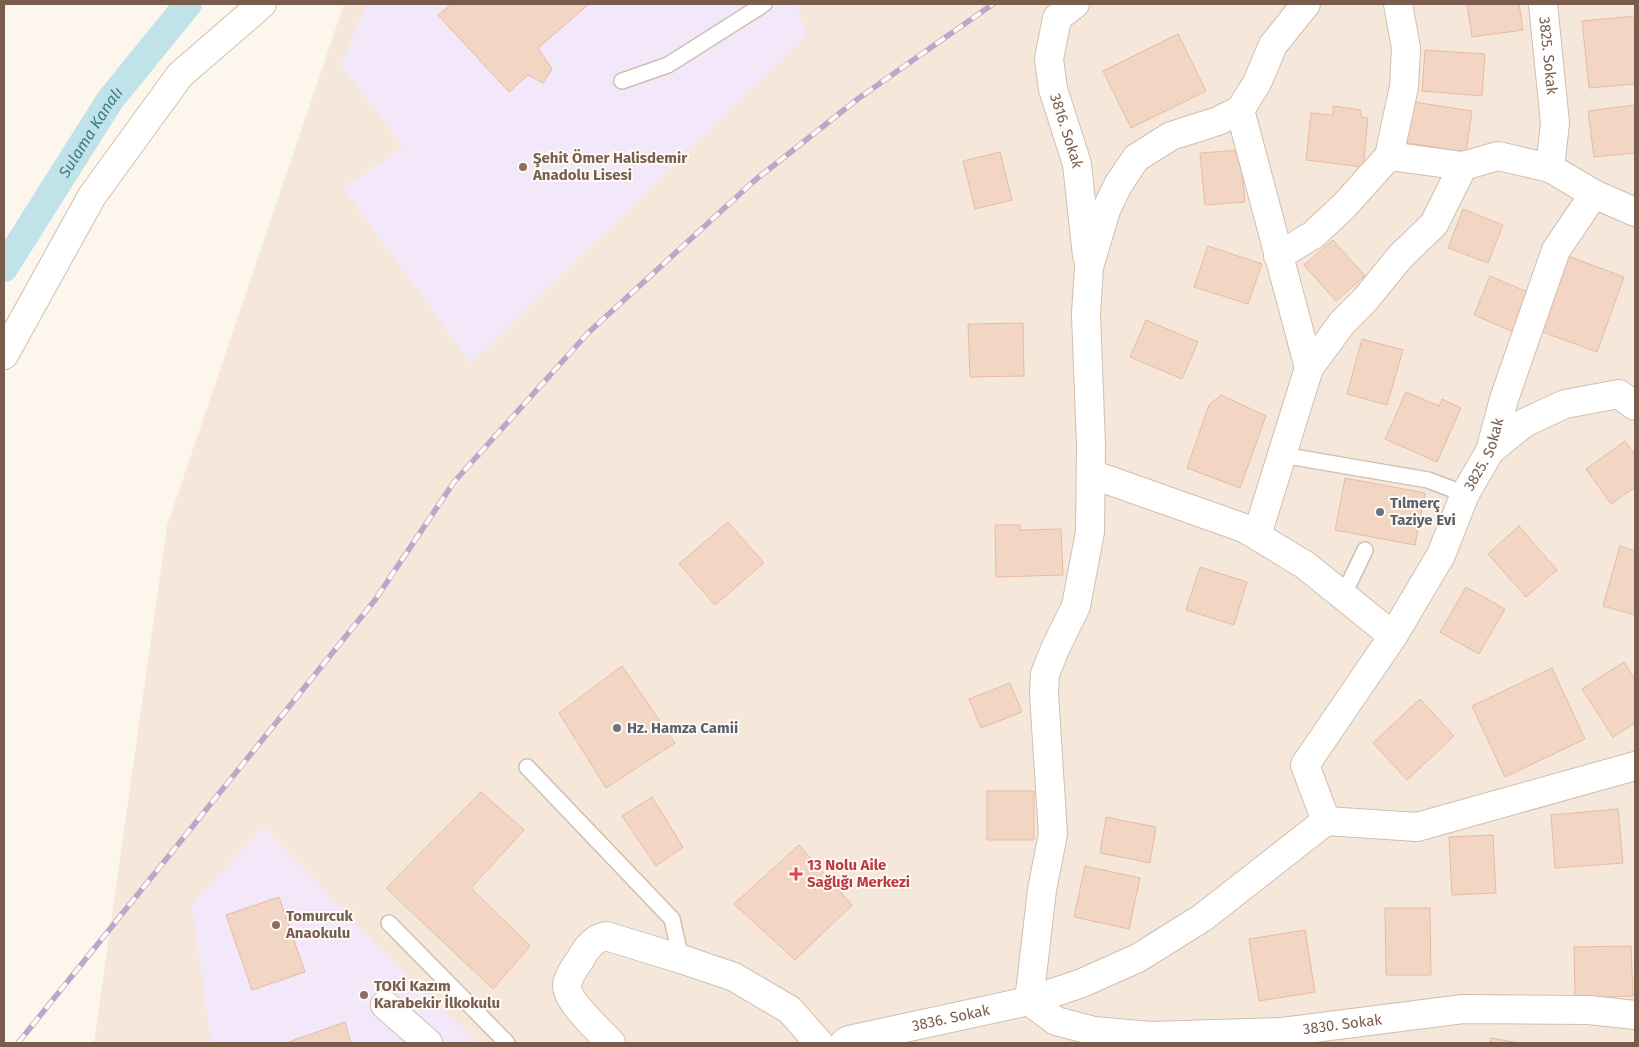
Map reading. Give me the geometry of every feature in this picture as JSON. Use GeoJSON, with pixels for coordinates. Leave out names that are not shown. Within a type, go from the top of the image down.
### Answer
{"type":"FeatureCollection","features":[{"type":"Feature","properties":{"kind":"street"},"geometry":{"type":"LineString","coordinates":[[4,355],[92,196],[180,75],[262,4]]}},
{"type":"Feature","properties":{"kind":"street","name":"3816. Sokak"},"geometry":{"type":"LineString","coordinates":[[1075,4],[1057,18],[1049,58],[1053,89],[1077,164],[1088,268]]}},
{"type":"Feature","properties":{"kind":"street"},"geometry":{"type":"LineString","coordinates":[[1029,1000],[1042,890],[1053,834],[1045,674],[1076,606],[1090,532],[1086,314],[1088,268],[1106,210],[1118,185],[1136,158],[1171,136],[1218,121],[1240,110],[1257,83],[1273,45],[1306,4]]}},
{"type":"Feature","properties":{"kind":"street"},"geometry":{"type":"LineString","coordinates":[[1278,256],[1313,235],[1344,206],[1389,156],[1404,87],[1406,48],[1398,4]]}},
{"type":"Feature","properties":{"kind":"street","name":"3825. Sokak"},"geometry":{"type":"LineString","coordinates":[[1543,4],[1555,123],[1550,168]]}},
{"type":"Feature","properties":{"kind":"street"},"geometry":{"type":"LineString","coordinates":[[1240,110],[1309,368]]}},
{"type":"Feature","properties":{"kind":"street"},"geometry":{"type":"LineString","coordinates":[[1389,156],[1462,166],[1498,156],[1550,168],[1594,194],[1635,212]]}},
{"type":"Feature","properties":{"kind":"street"},"geometry":{"type":"LineString","coordinates":[[1257,535],[1309,368],[1342,323],[1365,300],[1400,257],[1434,224],[1462,166]]}},
{"type":"Feature","properties":{"kind":"street","name":"3825. Sokak"},"geometry":{"type":"LineString","coordinates":[[1326,821],[1305,765],[1393,636],[1441,555],[1465,494],[1490,451],[1504,399],[1556,250],[1594,194]]}},
{"type":"Feature","properties":{"kind":"street"},"geometry":{"type":"LineString","coordinates":[[1490,451],[1524,423],[1566,404],[1630,395]]}},
{"type":"Feature","properties":{"kind":"street"},"geometry":{"type":"LineString","coordinates":[[1090,474],[1244,528],[1305,565],[1393,636]]}},
{"type":"Feature","properties":{"kind":"street"},"geometry":{"type":"LineString","coordinates":[[1326,821],[1417,826],[1635,766]]}},
{"type":"Feature","properties":{"kind":"street","name":"3836. Sokak"},"geometry":{"type":"LineString","coordinates":[[844,1043],[849,1040],[1029,1000],[1082,983],[1138,958],[1202,918],[1326,821]]}},
{"type":"Feature","properties":{"kind":"street"},"geometry":{"type":"LineString","coordinates":[[611,1043],[579,1008],[569,995],[567,988],[571,975],[592,943],[599,937],[606,936],[681,959],[734,978],[790,1010],[819,1043]]}},
{"type":"Feature","properties":{"kind":"street","name":"3830. Sokak"},"geometry":{"type":"LineString","coordinates":[[1029,1000],[1056,1021],[1094,1031],[1151,1036],[1282,1032],[1463,1008],[1589,1010],[1635,1015]]}},
{"type":"Feature","properties":{"kind":"street"},"geometry":{"type":"LineString","coordinates":[[385,1005],[428,1043]]}},
{"type":"Feature","properties":{"kind":"lane"},"geometry":{"type":"LineString","coordinates":[[622,81],[668,66],[764,4]]}},
{"type":"Feature","properties":{"kind":"lane"},"geometry":{"type":"LineString","coordinates":[[1282,455],[1428,480],[1465,494]]}},
{"type":"Feature","properties":{"kind":"lane"},"geometry":{"type":"LineString","coordinates":[[1342,596],[1365,550]]}},
{"type":"Feature","properties":{"kind":"lane"},"geometry":{"type":"LineString","coordinates":[[527,767],[672,919],[681,959]]}},
{"type":"Feature","properties":{"kind":"lane"},"geometry":{"type":"LineString","coordinates":[[389,923],[507,1043]]}},
{"type":"Feature","properties":{"kind":"shaded area"},"geometry":{"type":"Polygon","coordinates":[[[344,4],[1635,4],[1635,1043],[94,1043],[167,526],[344,4]]]}},
{"type":"Feature","properties":{"kind":"shaded area","name":"Şehit Ömer Halisdemir Anadolu Lisesi"},"geometry":{"type":"Polygon","coordinates":[[[366,4],[796,4],[807,35],[471,363],[343,188],[404,147],[341,66],[366,4]]]}},
{"type":"Feature","properties":{"kind":"shaded area","name":"Tomurcuk Anaokulu"},"geometry":{"type":"Polygon","coordinates":[[[264,827],[377,946],[478,1043],[211,1043],[192,904],[264,827]]]}},
{"type":"Feature","properties":{"kind":"building"},"geometry":{"type":"Polygon","coordinates":[[[452,4],[589,4],[538,48],[552,69],[543,83],[528,75],[509,92],[438,15],[452,4]]]}},
{"type":"Feature","properties":{"kind":"building"},"geometry":{"type":"Polygon","coordinates":[[[1467,4],[1519,4],[1523,30],[1472,37],[1467,4]]]}},
{"type":"Feature","properties":{"kind":"building"},"geometry":{"type":"Polygon","coordinates":[[[1635,16],[1635,84],[1589,88],[1582,21],[1635,16]]]}},
{"type":"Feature","properties":{"kind":"building"},"geometry":{"type":"Polygon","coordinates":[[[1178,34],[1206,91],[1131,128],[1103,71],[1178,34]]]}},
{"type":"Feature","properties":{"kind":"building"},"geometry":{"type":"Polygon","coordinates":[[[1425,50],[1485,54],[1482,96],[1422,91],[1425,50]]]}},
{"type":"Feature","properties":{"kind":"building"},"geometry":{"type":"Polygon","coordinates":[[[1408,101],[1472,111],[1466,152],[1402,142],[1408,101]]]}},
{"type":"Feature","properties":{"kind":"building"},"geometry":{"type":"Polygon","coordinates":[[[1635,105],[1635,153],[1594,157],[1588,111],[1635,105]]]}},
{"type":"Feature","properties":{"kind":"building"},"geometry":{"type":"Polygon","coordinates":[[[1333,106],[1361,110],[1361,117],[1368,118],[1363,167],[1306,160],[1311,113],[1333,115],[1333,106]]]}},
{"type":"Feature","properties":{"kind":"building"},"geometry":{"type":"Polygon","coordinates":[[[1240,150],[1245,202],[1205,205],[1200,153],[1240,150]]]}},
{"type":"Feature","properties":{"kind":"building"},"geometry":{"type":"Polygon","coordinates":[[[1000,152],[1012,200],[975,209],[963,161],[1000,152]]]}},
{"type":"Feature","properties":{"kind":"building"},"geometry":{"type":"Polygon","coordinates":[[[1463,209],[1503,225],[1488,263],[1448,248],[1463,209]]]}},
{"type":"Feature","properties":{"kind":"building"},"geometry":{"type":"Polygon","coordinates":[[[1333,240],[1365,276],[1336,301],[1304,265],[1333,240]]]}},
{"type":"Feature","properties":{"kind":"building"},"geometry":{"type":"Polygon","coordinates":[[[1208,246],[1262,264],[1248,304],[1194,287],[1208,246]]]}},
{"type":"Feature","properties":{"kind":"building"},"geometry":{"type":"Polygon","coordinates":[[[1568,256],[1624,277],[1597,352],[1540,331],[1568,256]]]}},
{"type":"Feature","properties":{"kind":"building"},"geometry":{"type":"Polygon","coordinates":[[[1490,276],[1532,294],[1516,333],[1474,315],[1490,276]]]}},
{"type":"Feature","properties":{"kind":"building"},"geometry":{"type":"Polygon","coordinates":[[[1146,320],[1198,342],[1182,379],[1130,357],[1146,320]]]}},
{"type":"Feature","properties":{"kind":"building"},"geometry":{"type":"Polygon","coordinates":[[[1023,323],[1024,376],[970,377],[968,324],[1023,323]]]}},
{"type":"Feature","properties":{"kind":"building"},"geometry":{"type":"Polygon","coordinates":[[[1362,339],[1403,350],[1387,405],[1347,394],[1362,339]]]}},
{"type":"Feature","properties":{"kind":"building"},"geometry":{"type":"Polygon","coordinates":[[[1406,392],[1439,406],[1442,399],[1461,408],[1437,462],[1385,439],[1406,392]]]}},
{"type":"Feature","properties":{"kind":"building"},"geometry":{"type":"Polygon","coordinates":[[[1221,395],[1266,416],[1240,488],[1187,468],[1209,405],[1221,395]]]}},
{"type":"Feature","properties":{"kind":"building"},"geometry":{"type":"Polygon","coordinates":[[[1625,441],[1635,455],[1635,487],[1611,504],[1586,469],[1625,441]]]}},
{"type":"Feature","properties":{"kind":"building","name":"Tılmerç Taziye Evi"},"geometry":{"type":"Polygon","coordinates":[[[1345,478],[1425,493],[1415,545],[1335,530],[1345,478]]]}},
{"type":"Feature","properties":{"kind":"building"},"geometry":{"type":"Polygon","coordinates":[[[728,522],[764,563],[715,605],[679,564],[728,522]]]}},
{"type":"Feature","properties":{"kind":"building"},"geometry":{"type":"Polygon","coordinates":[[[995,525],[1020,525],[1020,530],[1061,529],[1063,575],[996,577],[995,525]]]}},
{"type":"Feature","properties":{"kind":"building"},"geometry":{"type":"Polygon","coordinates":[[[1519,526],[1557,570],[1526,597],[1488,554],[1519,526]]]}},
{"type":"Feature","properties":{"kind":"building"},"geometry":{"type":"Polygon","coordinates":[[[1620,546],[1635,551],[1635,615],[1603,606],[1620,546]]]}},
{"type":"Feature","properties":{"kind":"building"},"geometry":{"type":"Polygon","coordinates":[[[1200,567],[1247,582],[1234,625],[1186,610],[1200,567]]]}},
{"type":"Feature","properties":{"kind":"building"},"geometry":{"type":"Polygon","coordinates":[[[1466,587],[1505,609],[1479,654],[1440,632],[1466,587]]]}},
{"type":"Feature","properties":{"kind":"building"},"geometry":{"type":"Polygon","coordinates":[[[1624,662],[1635,680],[1635,723],[1613,737],[1582,689],[1624,662]]]}},
{"type":"Feature","properties":{"kind":"building","name":"Hz. Hamza Camii"},"geometry":{"type":"Polygon","coordinates":[[[622,666],[675,743],[606,788],[559,713],[622,666]]]}},
{"type":"Feature","properties":{"kind":"building"},"geometry":{"type":"Polygon","coordinates":[[[1552,668],[1585,739],[1505,777],[1472,706],[1552,668]]]}},
{"type":"Feature","properties":{"kind":"building"},"geometry":{"type":"Polygon","coordinates":[[[1010,683],[1022,712],[981,728],[969,699],[1010,683]]]}},
{"type":"Feature","properties":{"kind":"building"},"geometry":{"type":"Polygon","coordinates":[[[1420,699],[1454,736],[1407,780],[1373,743],[1420,699]]]}},
{"type":"Feature","properties":{"kind":"building"},"geometry":{"type":"Polygon","coordinates":[[[987,791],[1034,791],[1034,840],[987,840],[987,791]]]}},
{"type":"Feature","properties":{"kind":"building"},"geometry":{"type":"Polygon","coordinates":[[[481,792],[524,830],[471,888],[530,946],[493,989],[386,888],[481,792]]]}},
{"type":"Feature","properties":{"kind":"building"},"geometry":{"type":"Polygon","coordinates":[[[652,797],[683,847],[656,866],[622,816],[652,797]]]}},
{"type":"Feature","properties":{"kind":"building"},"geometry":{"type":"Polygon","coordinates":[[[1618,809],[1623,863],[1555,868],[1551,815],[1618,809]]]}},
{"type":"Feature","properties":{"kind":"building"},"geometry":{"type":"Polygon","coordinates":[[[1106,817],[1156,827],[1150,863],[1100,853],[1106,817]]]}},
{"type":"Feature","properties":{"kind":"building"},"geometry":{"type":"Polygon","coordinates":[[[1493,835],[1496,893],[1452,895],[1449,837],[1493,835]]]}},
{"type":"Feature","properties":{"kind":"building","name":"13 Nolu Aile Sağlığı Merkezi"},"geometry":{"type":"Polygon","coordinates":[[[799,845],[852,905],[795,960],[734,904],[799,845]]]}},
{"type":"Feature","properties":{"kind":"building"},"geometry":{"type":"Polygon","coordinates":[[[1085,866],[1140,878],[1129,929],[1074,917],[1085,866]]]}},
{"type":"Feature","properties":{"kind":"building"},"geometry":{"type":"Polygon","coordinates":[[[279,897],[305,972],[252,990],[226,915],[279,897]]]}},
{"type":"Feature","properties":{"kind":"building"},"geometry":{"type":"Polygon","coordinates":[[[1385,908],[1430,908],[1431,975],[1386,975],[1385,908]]]}},
{"type":"Feature","properties":{"kind":"building"},"geometry":{"type":"Polygon","coordinates":[[[1305,930],[1315,992],[1259,1001],[1249,939],[1305,930]]]}},
{"type":"Feature","properties":{"kind":"building"},"geometry":{"type":"Polygon","coordinates":[[[1631,946],[1633,996],[1575,998],[1574,947],[1631,946]]]}},
{"type":"Feature","properties":{"kind":"building"},"geometry":{"type":"Polygon","coordinates":[[[345,1022],[351,1043],[286,1043],[345,1022]]]}},
{"type":"Feature","properties":{"kind":"building"},"geometry":{"type":"Polygon","coordinates":[[[1491,1038],[1519,1043],[1490,1043],[1491,1038]]]}},
{"type":"Feature","properties":{"kind":"waterway","name":"Sulama Kanalı"},"geometry":{"type":"LineString","coordinates":[[4,268],[110,100],[188,4]]}},
{"type":"Feature","properties":{"kind":"railway"},"geometry":{"type":"LineString","coordinates":[[18,1043],[375,600],[454,482],[588,333],[754,181],[859,98],[993,4]]}},
{"type":"Feature","properties":{"kind":"place","name":"Şehit Ömer Halisdemir Anadolu Lisesi"},"geometry":{"type":"Point","coordinates":[523,167]}},
{"type":"Feature","properties":{"kind":"place","name":"Tılmerç Taziye Evi"},"geometry":{"type":"Point","coordinates":[1380,512]}},
{"type":"Feature","properties":{"kind":"place","name":"Hz. Hamza Camii"},"geometry":{"type":"Point","coordinates":[617,728]}},
{"type":"Feature","properties":{"kind":"place","name":"13 Nolu Aile Sağlığı Merkezi"},"geometry":{"type":"Point","coordinates":[796,874]}},
{"type":"Feature","properties":{"kind":"place","name":"Tomurcuk Anaokulu"},"geometry":{"type":"Point","coordinates":[276,925]}},
{"type":"Feature","properties":{"kind":"place","name":"TOKİ Kazım Karabekir İlkokulu"},"geometry":{"type":"Point","coordinates":[364,995]}}]}
